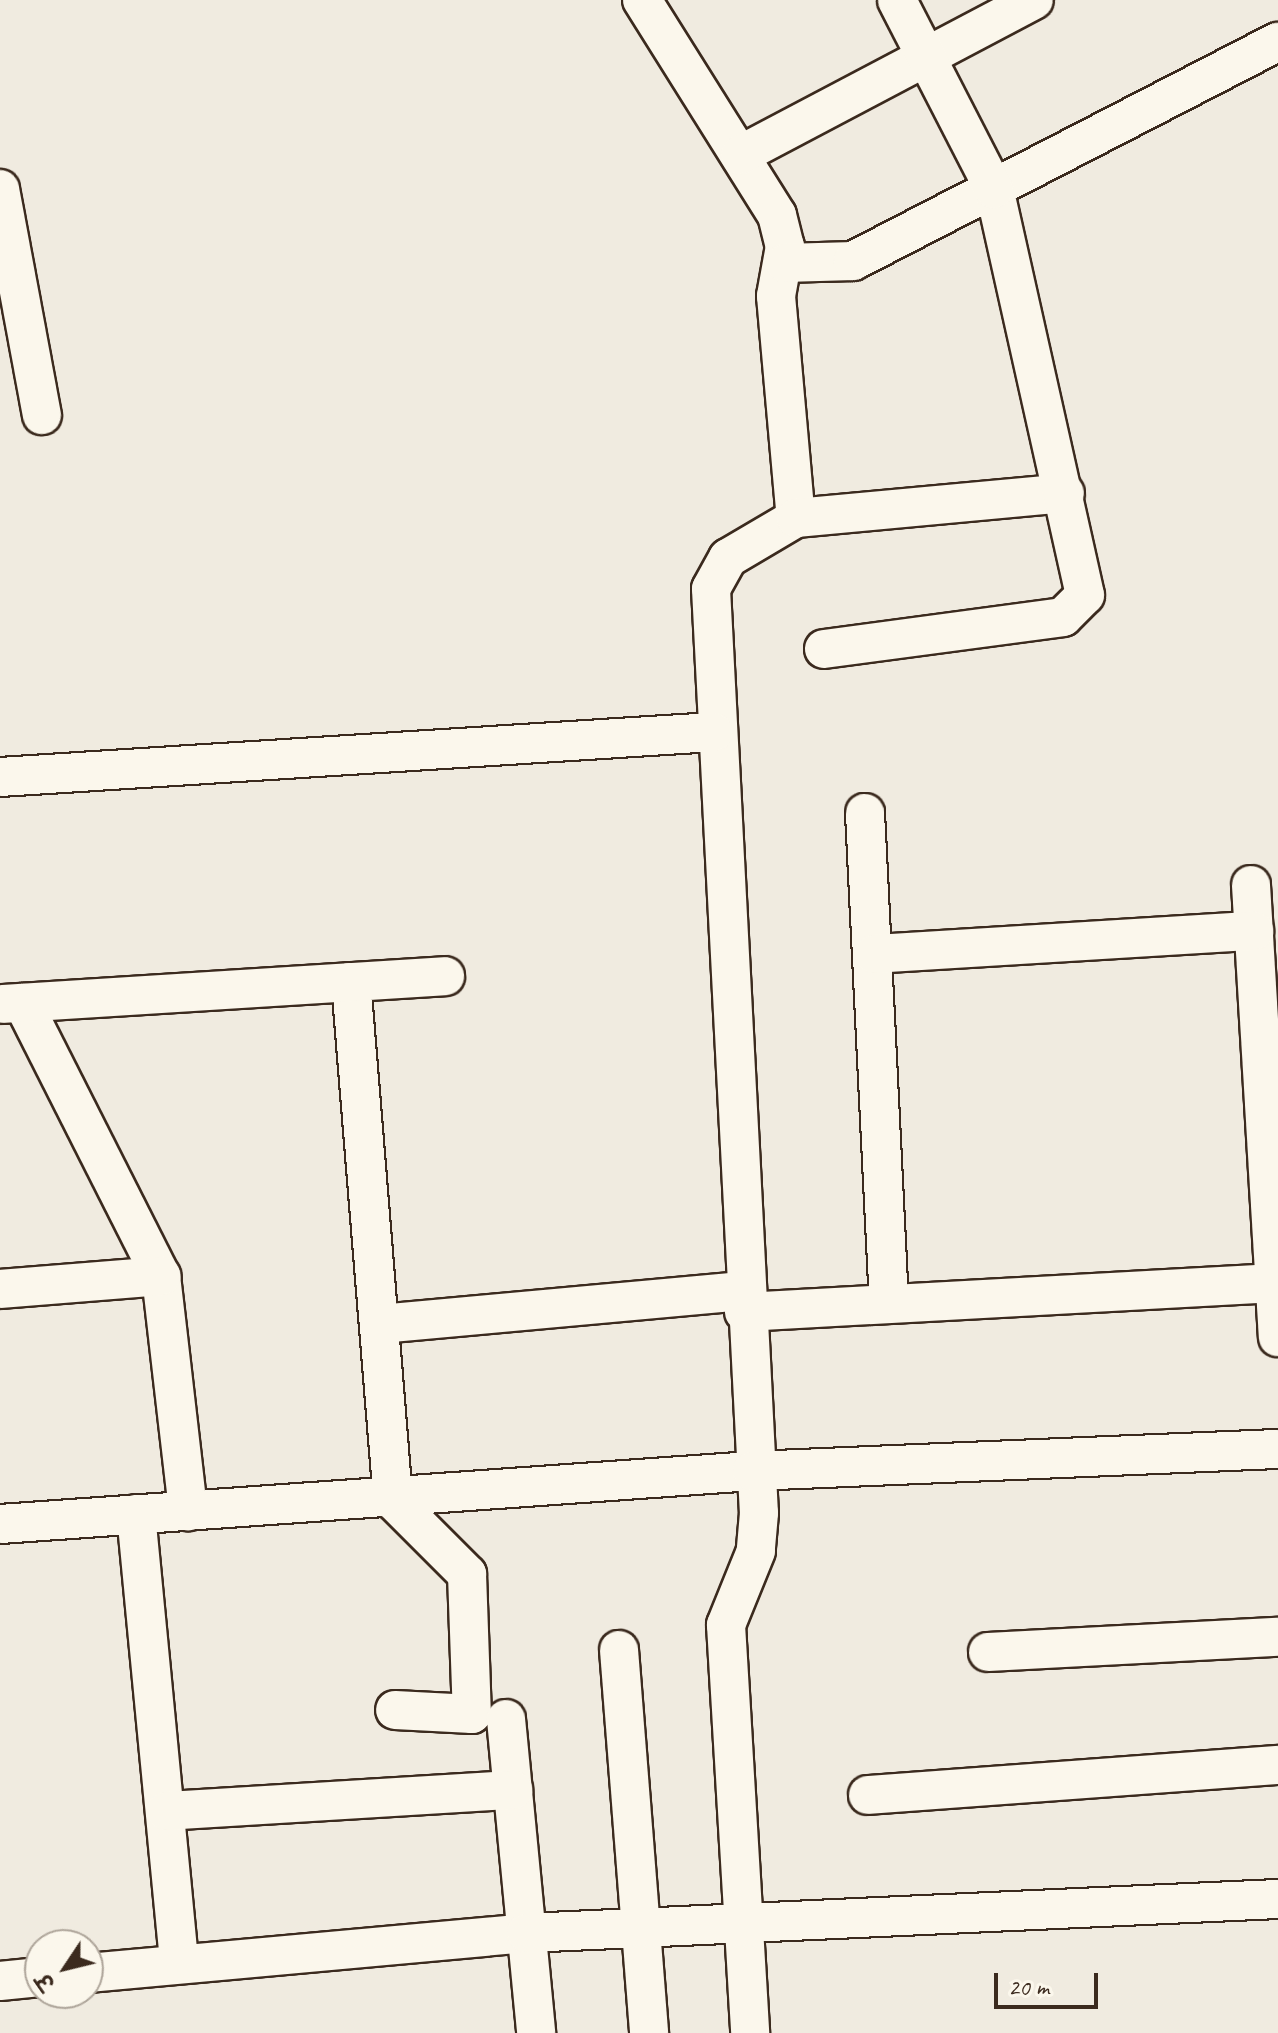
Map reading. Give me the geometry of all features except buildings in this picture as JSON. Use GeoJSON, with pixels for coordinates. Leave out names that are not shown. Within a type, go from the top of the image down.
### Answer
{"type":"FeatureCollection","features":[{"type":"Feature","properties":{"kind":"street"},"geometry":{"type":"LineString","coordinates":[[642,0],[777,215],[785,263],[776,296],[796,518]]}},
{"type":"Feature","properties":{"kind":"street"},"geometry":{"type":"LineString","coordinates":[[824,649],[1076,610],[1085,595],[1065,493],[994,189],[930,55],[897,0]]}},
{"type":"Feature","properties":{"kind":"street"},"geometry":{"type":"LineString","coordinates":[[740,155],[1034,0]]}},
{"type":"Feature","properties":{"kind":"street"},"geometry":{"type":"LineString","coordinates":[[785,263],[853,261],[1278,42]]}},
{"type":"Feature","properties":{"kind":"street"},"geometry":{"type":"LineString","coordinates":[[0,189],[11,312],[42,415]]}},
{"type":"Feature","properties":{"kind":"street"},"geometry":{"type":"LineString","coordinates":[[750,2033],[740,1925],[726,1625],[756,1551],[714,732],[714,578],[728,558],[796,518],[1065,493]]}},
{"type":"Feature","properties":{"kind":"street"},"geometry":{"type":"LineString","coordinates":[[0,777],[714,732]]}},
{"type":"Feature","properties":{"kind":"street"},"geometry":{"type":"LineString","coordinates":[[865,813],[889,1303]]}},
{"type":"Feature","properties":{"kind":"street"},"geometry":{"type":"LineString","coordinates":[[1251,885],[1262,942],[1278,1337]]}},
{"type":"Feature","properties":{"kind":"street"},"geometry":{"type":"LineString","coordinates":[[874,954],[1262,942]]}},
{"type":"Feature","properties":{"kind":"street"},"geometry":{"type":"LineString","coordinates":[[188,1511],[161,1276],[12,1004],[445,976]]}},
{"type":"Feature","properties":{"kind":"street"},"geometry":{"type":"LineString","coordinates":[[351,982],[395,1497],[467,1574],[472,1714],[395,1710]]}},
{"type":"Feature","properties":{"kind":"street"},"geometry":{"type":"LineString","coordinates":[[0,1289],[161,1276]]}},
{"type":"Feature","properties":{"kind":"street"},"geometry":{"type":"LineString","coordinates":[[380,1324],[743,1302],[889,1303],[1275,1283]]}},
{"type":"Feature","properties":{"kind":"street"},"geometry":{"type":"LineString","coordinates":[[0,1524],[752,1471],[1278,1449]]}},
{"type":"Feature","properties":{"kind":"street"},"geometry":{"type":"LineString","coordinates":[[136,1514],[179,1964]]}},
{"type":"Feature","properties":{"kind":"street"},"geometry":{"type":"LineString","coordinates":[[988,1652],[1278,1637]]}},
{"type":"Feature","properties":{"kind":"street"},"geometry":{"type":"LineString","coordinates":[[619,1650],[649,2033]]}},
{"type":"Feature","properties":{"kind":"street"},"geometry":{"type":"LineString","coordinates":[[506,1719],[536,2033]]}},
{"type":"Feature","properties":{"kind":"street"},"geometry":{"type":"LineString","coordinates":[[868,1795],[1278,1765]]}},
{"type":"Feature","properties":{"kind":"street"},"geometry":{"type":"LineString","coordinates":[[166,1811],[513,1790]]}},
{"type":"Feature","properties":{"kind":"street"},"geometry":{"type":"LineString","coordinates":[[104,1971],[526,1933],[1278,1899]]}},
{"type":"Feature","properties":{"kind":"street"},"geometry":{"type":"LineString","coordinates":[[0,1981],[24,1979]]}}]}
